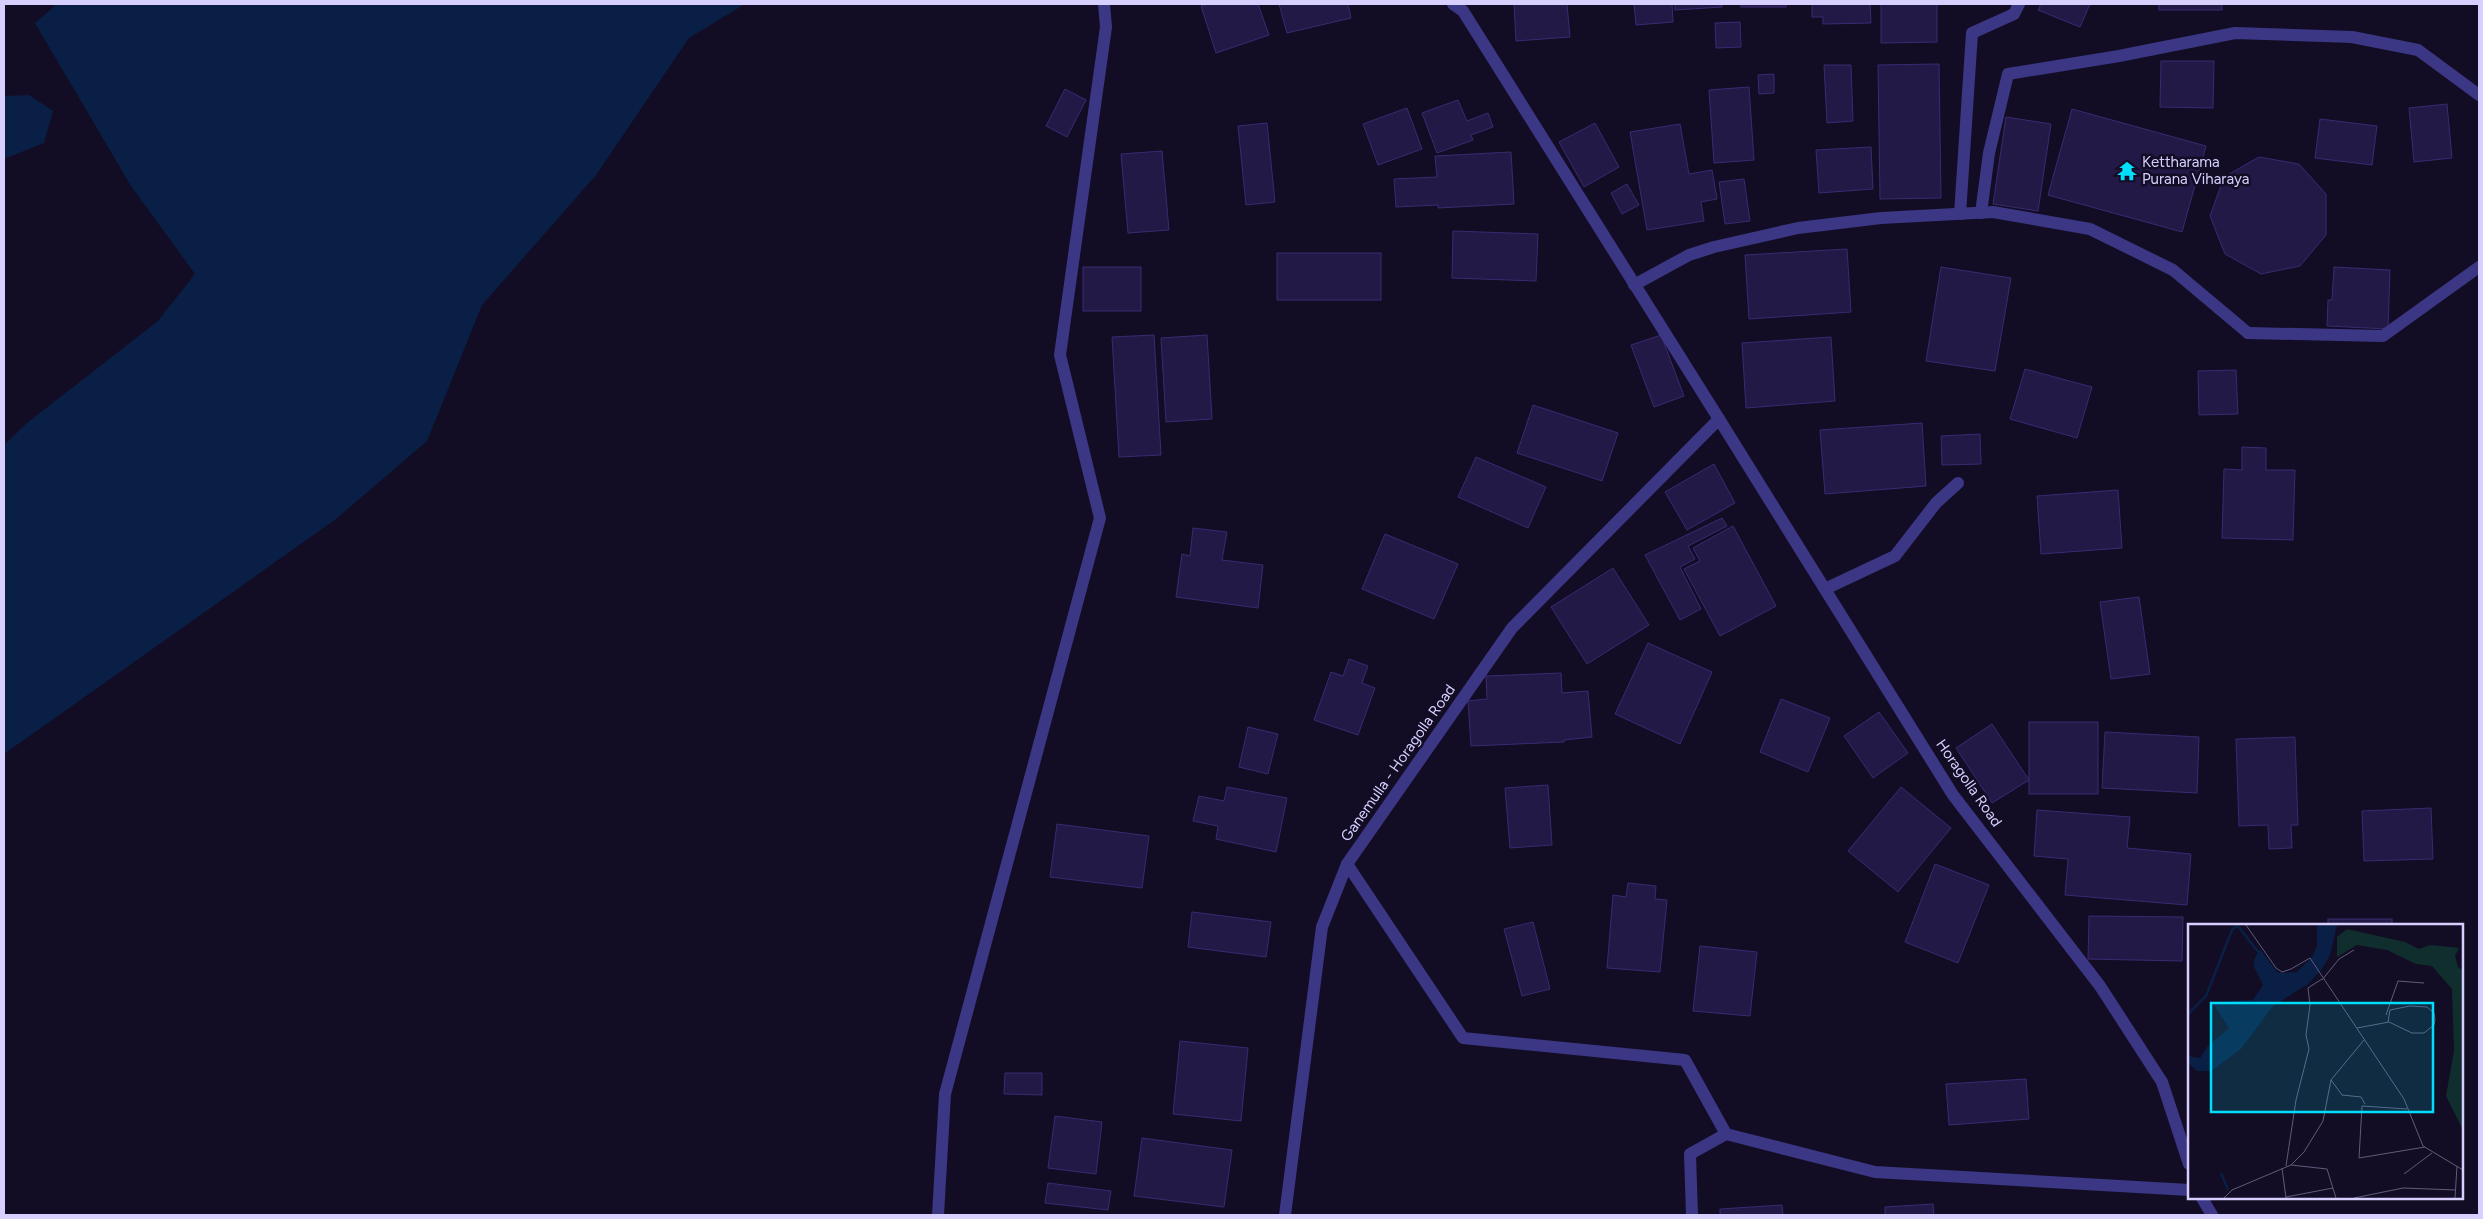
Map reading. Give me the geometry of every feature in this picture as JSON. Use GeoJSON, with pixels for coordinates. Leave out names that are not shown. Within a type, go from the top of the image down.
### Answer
{"type":"FeatureCollection","features":[{"type":"Feature","properties":{"kind":"street"},"geometry":{"type":"LineString","coordinates":[[938,1215],[945,1094],[1100,518],[1060,355],[1106,27],[1104,4]]}},
{"type":"Feature","properties":{"kind":"street","name":"Horagolla Road"},"geometry":{"type":"LineString","coordinates":[[1452,4],[1463,11],[1953,795],[2100,986],[2162,1082],[2188,1161]]}},
{"type":"Feature","properties":{"kind":"street"},"geometry":{"type":"LineString","coordinates":[[1960,214],[1972,33],[2014,14],[2019,4]]}},
{"type":"Feature","properties":{"kind":"street"},"geometry":{"type":"LineString","coordinates":[[1981,213],[1989,153],[2008,74],[2119,56],[2235,33],[2352,38],[2418,50],[2479,95]]}},
{"type":"Feature","properties":{"kind":"street"},"geometry":{"type":"LineString","coordinates":[[1634,285],[1689,255],[1714,247],[1798,228],[1881,218],[1993,212],[2090,229],[2173,270],[2248,333],[2383,336],[2479,267]]}},
{"type":"Feature","properties":{"kind":"street","name":"Ganemulla - Horagolla Road"},"geometry":{"type":"LineString","coordinates":[[1285,1215],[1322,927],[1347,864],[1512,628],[1719,419]]}},
{"type":"Feature","properties":{"kind":"street"},"geometry":{"type":"LineString","coordinates":[[1826,589],[1895,556],[1936,502],[1958,483]]}},
{"type":"Feature","properties":{"kind":"street"},"geometry":{"type":"LineString","coordinates":[[1347,864],[1463,1038],[1685,1060],[1726,1134]]}},
{"type":"Feature","properties":{"kind":"street"},"geometry":{"type":"LineString","coordinates":[[1692,1215],[1690,1154],[1726,1134],[1875,1172],[2188,1190]]}},
{"type":"Feature","properties":{"kind":"street"},"geometry":{"type":"LineString","coordinates":[[2203,1199],[2212,1215]]}},
{"type":"Feature","properties":{"kind":"water"},"geometry":{"type":"Polygon","coordinates":[[[57,4],[745,4],[689,38],[596,175],[482,305],[427,441],[336,519],[4,754],[4,445],[27,423],[158,321],[195,274],[131,186],[35,23],[57,4]]]}},
{"type":"Feature","properties":{"kind":"water"},"geometry":{"type":"Polygon","coordinates":[[[29,95],[53,111],[44,143],[4,159],[4,96],[29,95]]]}},
{"type":"Feature","properties":{"kind":"building"},"geometry":{"type":"Polygon","coordinates":[[[1208,4],[1258,4],[1269,35],[1216,53],[1201,6],[1208,4]]]}},
{"type":"Feature","properties":{"kind":"building"},"geometry":{"type":"Polygon","coordinates":[[[1279,4],[1348,4],[1351,18],[1287,33],[1279,4]]]}},
{"type":"Feature","properties":{"kind":"building"},"geometry":{"type":"Polygon","coordinates":[[[1514,4],[1567,4],[1570,37],[1516,41],[1514,4]]]}},
{"type":"Feature","properties":{"kind":"building"},"geometry":{"type":"Polygon","coordinates":[[[1634,4],[1672,4],[1673,22],[1636,25],[1634,4]]]}},
{"type":"Feature","properties":{"kind":"building"},"geometry":{"type":"Polygon","coordinates":[[[1675,4],[1722,4],[1722,7],[1675,10],[1675,4]]]}},
{"type":"Feature","properties":{"kind":"building"},"geometry":{"type":"Polygon","coordinates":[[[1741,4],[1786,4],[1786,7],[1741,7],[1741,4]]]}},
{"type":"Feature","properties":{"kind":"building"},"geometry":{"type":"Polygon","coordinates":[[[1812,4],[1870,4],[1871,23],[1823,24],[1823,17],[1812,17],[1812,4]]]}},
{"type":"Feature","properties":{"kind":"building"},"geometry":{"type":"Polygon","coordinates":[[[1881,4],[1937,4],[1937,42],[1881,43],[1881,4]]]}},
{"type":"Feature","properties":{"kind":"building"},"geometry":{"type":"Polygon","coordinates":[[[2041,4],[2090,4],[2080,27],[2038,10],[2041,4]]]}},
{"type":"Feature","properties":{"kind":"building"},"geometry":{"type":"Polygon","coordinates":[[[2159,4],[2222,4],[2222,10],[2159,10],[2159,4]]]}},
{"type":"Feature","properties":{"kind":"building"},"geometry":{"type":"Polygon","coordinates":[[[1740,22],[1741,47],[1716,48],[1715,23],[1740,22]]]}},
{"type":"Feature","properties":{"kind":"building"},"geometry":{"type":"Polygon","coordinates":[[[2161,61],[2214,61],[2213,108],[2160,107],[2161,61]]]}},
{"type":"Feature","properties":{"kind":"building"},"geometry":{"type":"Polygon","coordinates":[[[1939,64],[1941,198],[1880,199],[1878,65],[1939,64]]]}},
{"type":"Feature","properties":{"kind":"building"},"geometry":{"type":"Polygon","coordinates":[[[1824,65],[1851,65],[1853,121],[1827,123],[1824,65]]]}},
{"type":"Feature","properties":{"kind":"building"},"geometry":{"type":"Polygon","coordinates":[[[1774,74],[1774,93],[1759,94],[1758,75],[1774,74]]]}},
{"type":"Feature","properties":{"kind":"building"},"geometry":{"type":"Polygon","coordinates":[[[1749,87],[1754,160],[1714,163],[1709,90],[1749,87]]]}},
{"type":"Feature","properties":{"kind":"building"},"geometry":{"type":"Polygon","coordinates":[[[1065,89],[1086,100],[1067,137],[1046,126],[1065,89]]]}},
{"type":"Feature","properties":{"kind":"building"},"geometry":{"type":"Polygon","coordinates":[[[1458,100],[1467,121],[1488,113],[1493,127],[1471,135],[1473,140],[1437,153],[1422,113],[1458,100]]]}},
{"type":"Feature","properties":{"kind":"building"},"geometry":{"type":"Polygon","coordinates":[[[2447,104],[2452,158],[2414,162],[2409,108],[2447,104]]]}},
{"type":"Feature","properties":{"kind":"building"},"geometry":{"type":"Polygon","coordinates":[[[1407,108],[1422,149],[1378,165],[1363,124],[1407,108]]]}},
{"type":"Feature","properties":{"kind":"building","name":"Kettharama Purana Viharaya"},"geometry":{"type":"Polygon","coordinates":[[[2072,109],[2206,146],[2182,232],[2048,195],[2072,109]]]}},
{"type":"Feature","properties":{"kind":"building"},"geometry":{"type":"Polygon","coordinates":[[[2006,117],[2051,124],[2038,211],[1993,204],[2006,117]]]}},
{"type":"Feature","properties":{"kind":"building"},"geometry":{"type":"Polygon","coordinates":[[[2320,119],[2377,126],[2372,165],[2315,158],[2320,119]]]}},
{"type":"Feature","properties":{"kind":"building"},"geometry":{"type":"Polygon","coordinates":[[[1267,123],[1275,202],[1246,205],[1238,126],[1267,123]]]}},
{"type":"Feature","properties":{"kind":"building"},"geometry":{"type":"Polygon","coordinates":[[[1595,123],[1619,167],[1584,187],[1559,142],[1595,123]]]}},
{"type":"Feature","properties":{"kind":"building"},"geometry":{"type":"Polygon","coordinates":[[[1680,124],[1689,174],[1712,170],[1717,199],[1701,202],[1704,221],[1647,230],[1630,132],[1680,124]]]}},
{"type":"Feature","properties":{"kind":"building"},"geometry":{"type":"Polygon","coordinates":[[[1871,147],[1873,189],[1819,193],[1816,150],[1871,147]]]}},
{"type":"Feature","properties":{"kind":"building"},"geometry":{"type":"Polygon","coordinates":[[[1162,151],[1169,230],[1128,233],[1121,154],[1162,151]]]}},
{"type":"Feature","properties":{"kind":"building"},"geometry":{"type":"Polygon","coordinates":[[[1511,152],[1514,204],[1438,208],[1438,205],[1396,207],[1394,179],[1437,177],[1435,156],[1511,152]]]}},
{"type":"Feature","properties":{"kind":"building"},"geometry":{"type":"Polygon","coordinates":[[[2259,157],[2299,164],[2326,194],[2326,235],[2300,266],[2261,274],[2225,254],[2210,216],[2224,177],[2259,157]]]}},
{"type":"Feature","properties":{"kind":"building"},"geometry":{"type":"Polygon","coordinates":[[[1744,179],[1750,221],[1725,224],[1719,182],[1744,179]]]}},
{"type":"Feature","properties":{"kind":"building"},"geometry":{"type":"Polygon","coordinates":[[[1627,184],[1639,205],[1622,214],[1611,193],[1627,184]]]}},
{"type":"Feature","properties":{"kind":"building"},"geometry":{"type":"Polygon","coordinates":[[[1453,231],[1538,234],[1536,281],[1452,278],[1453,231]]]}},
{"type":"Feature","properties":{"kind":"building"},"geometry":{"type":"Polygon","coordinates":[[[1847,249],[1851,312],[1749,319],[1745,255],[1847,249]]]}},
{"type":"Feature","properties":{"kind":"building"},"geometry":{"type":"Polygon","coordinates":[[[1277,253],[1381,253],[1381,300],[1277,300],[1277,253]]]}},
{"type":"Feature","properties":{"kind":"building"},"geometry":{"type":"Polygon","coordinates":[[[1083,267],[1141,267],[1141,311],[1083,311],[1083,267]]]}},
{"type":"Feature","properties":{"kind":"building"},"geometry":{"type":"Polygon","coordinates":[[[1941,267],[2011,278],[1995,371],[1926,361],[1941,267]]]}},
{"type":"Feature","properties":{"kind":"building"},"geometry":{"type":"Polygon","coordinates":[[[2334,267],[2390,270],[2388,329],[2327,326],[2328,300],[2332,300],[2334,267]]]}},
{"type":"Feature","properties":{"kind":"building"},"geometry":{"type":"Polygon","coordinates":[[[1154,335],[1161,455],[1119,457],[1112,337],[1154,335]]]}},
{"type":"Feature","properties":{"kind":"building"},"geometry":{"type":"Polygon","coordinates":[[[1207,335],[1212,419],[1166,422],[1161,338],[1207,335]]]}},
{"type":"Feature","properties":{"kind":"building"},"geometry":{"type":"Polygon","coordinates":[[[1661,335],[1684,396],[1654,407],[1631,345],[1661,335]]]}},
{"type":"Feature","properties":{"kind":"building"},"geometry":{"type":"Polygon","coordinates":[[[1831,337],[1835,401],[1746,408],[1742,343],[1831,337]]]}},
{"type":"Feature","properties":{"kind":"building"},"geometry":{"type":"Polygon","coordinates":[[[2025,369],[2092,387],[2077,438],[2010,419],[2025,369]]]}},
{"type":"Feature","properties":{"kind":"building"},"geometry":{"type":"Polygon","coordinates":[[[2236,370],[2238,414],[2199,415],[2198,371],[2236,370]]]}},
{"type":"Feature","properties":{"kind":"building"},"geometry":{"type":"Polygon","coordinates":[[[1533,405],[1618,433],[1602,481],[1517,453],[1533,405]]]}},
{"type":"Feature","properties":{"kind":"building"},"geometry":{"type":"Polygon","coordinates":[[[1922,423],[1926,486],[1825,494],[1820,430],[1922,423]]]}},
{"type":"Feature","properties":{"kind":"building"},"geometry":{"type":"Polygon","coordinates":[[[1980,434],[1981,464],[1942,465],[1941,436],[1980,434]]]}},
{"type":"Feature","properties":{"kind":"building"},"geometry":{"type":"Polygon","coordinates":[[[2242,447],[2266,448],[2266,470],[2295,470],[2293,540],[2222,538],[2224,469],[2242,470],[2242,447]]]}},
{"type":"Feature","properties":{"kind":"building"},"geometry":{"type":"Polygon","coordinates":[[[1476,457],[1546,487],[1528,528],[1458,497],[1476,457]]]}},
{"type":"Feature","properties":{"kind":"building"},"geometry":{"type":"Polygon","coordinates":[[[1714,464],[1735,503],[1687,530],[1665,492],[1714,464]]]}},
{"type":"Feature","properties":{"kind":"building"},"geometry":{"type":"Polygon","coordinates":[[[2118,490],[2122,548],[2041,554],[2037,496],[2118,490]]]}},
{"type":"Feature","properties":{"kind":"building"},"geometry":{"type":"Polygon","coordinates":[[[1722,518],[1727,526],[1688,546],[1695,559],[1680,567],[1701,609],[1680,620],[1645,555],[1722,518]]]}},
{"type":"Feature","properties":{"kind":"building"},"geometry":{"type":"Polygon","coordinates":[[[1733,526],[1776,606],[1720,636],[1684,569],[1700,561],[1693,548],[1733,526]]]}},
{"type":"Feature","properties":{"kind":"building"},"geometry":{"type":"Polygon","coordinates":[[[1193,528],[1227,532],[1222,560],[1263,565],[1258,608],[1176,597],[1182,554],[1190,556],[1193,528]]]}},
{"type":"Feature","properties":{"kind":"building"},"geometry":{"type":"Polygon","coordinates":[[[1385,534],[1458,564],[1434,619],[1362,589],[1385,534]]]}},
{"type":"Feature","properties":{"kind":"building"},"geometry":{"type":"Polygon","coordinates":[[[1613,568],[1649,625],[1587,664],[1551,607],[1613,568]]]}},
{"type":"Feature","properties":{"kind":"building"},"geometry":{"type":"Polygon","coordinates":[[[2139,597],[2150,674],[2111,679],[2100,602],[2139,597]]]}},
{"type":"Feature","properties":{"kind":"building"},"geometry":{"type":"Polygon","coordinates":[[[1648,643],[1712,672],[1680,744],[1615,714],[1648,643]]]}},
{"type":"Feature","properties":{"kind":"building"},"geometry":{"type":"Polygon","coordinates":[[[1349,659],[1368,666],[1362,683],[1375,688],[1358,735],[1314,720],[1331,672],[1343,676],[1349,659]]]}},
{"type":"Feature","properties":{"kind":"building"},"geometry":{"type":"Polygon","coordinates":[[[1561,673],[1562,693],[1588,691],[1592,737],[1564,740],[1564,742],[1471,746],[1468,701],[1487,699],[1486,676],[1561,673]]]}},
{"type":"Feature","properties":{"kind":"building"},"geometry":{"type":"Polygon","coordinates":[[[1781,699],[1830,718],[1808,772],[1760,752],[1781,699]]]}},
{"type":"Feature","properties":{"kind":"building"},"geometry":{"type":"Polygon","coordinates":[[[1879,712],[1908,753],[1873,778],[1844,736],[1879,712]]]}},
{"type":"Feature","properties":{"kind":"building"},"geometry":{"type":"Polygon","coordinates":[[[2029,722],[2098,722],[2098,794],[2029,794],[2029,722]]]}},
{"type":"Feature","properties":{"kind":"building"},"geometry":{"type":"Polygon","coordinates":[[[1992,724],[2029,780],[1992,803],[1956,748],[1992,724]]]}},
{"type":"Feature","properties":{"kind":"building"},"geometry":{"type":"Polygon","coordinates":[[[1248,727],[1278,734],[1268,774],[1239,767],[1248,727]]]}},
{"type":"Feature","properties":{"kind":"building"},"geometry":{"type":"Polygon","coordinates":[[[2105,732],[2199,737],[2197,793],[2102,788],[2105,732]]]}},
{"type":"Feature","properties":{"kind":"building"},"geometry":{"type":"Polygon","coordinates":[[[2295,737],[2298,825],[2291,825],[2292,848],[2269,849],[2268,825],[2239,826],[2236,739],[2295,737]]]}},
{"type":"Feature","properties":{"kind":"building"},"geometry":{"type":"Polygon","coordinates":[[[1548,785],[1552,845],[1510,848],[1505,788],[1548,785]]]}},
{"type":"Feature","properties":{"kind":"building"},"geometry":{"type":"Polygon","coordinates":[[[1227,787],[1287,798],[1276,852],[1216,839],[1218,826],[1193,821],[1199,796],[1224,801],[1227,787]]]}},
{"type":"Feature","properties":{"kind":"building"},"geometry":{"type":"Polygon","coordinates":[[[1901,787],[1951,828],[1898,892],[1848,851],[1901,787]]]}},
{"type":"Feature","properties":{"kind":"building"},"geometry":{"type":"Polygon","coordinates":[[[2431,808],[2433,859],[2364,861],[2362,811],[2431,808]]]}},
{"type":"Feature","properties":{"kind":"building"},"geometry":{"type":"Polygon","coordinates":[[[2037,810],[2130,817],[2127,848],[2191,854],[2187,905],[2065,895],[2068,859],[2034,856],[2037,810]]]}},
{"type":"Feature","properties":{"kind":"building"},"geometry":{"type":"Polygon","coordinates":[[[1057,824],[1149,836],[1142,888],[1050,877],[1057,824]]]}},
{"type":"Feature","properties":{"kind":"building"},"geometry":{"type":"Polygon","coordinates":[[[1935,864],[1989,885],[1958,963],[1905,942],[1935,864]]]}},
{"type":"Feature","properties":{"kind":"building"},"geometry":{"type":"Polygon","coordinates":[[[1628,883],[1656,886],[1655,899],[1667,900],[1660,972],[1607,968],[1613,895],[1626,897],[1628,883]]]}},
{"type":"Feature","properties":{"kind":"building"},"geometry":{"type":"Polygon","coordinates":[[[1192,912],[1271,922],[1266,957],[1188,947],[1192,912]]]}},
{"type":"Feature","properties":{"kind":"building"},"geometry":{"type":"Polygon","coordinates":[[[2089,916],[2183,917],[2182,961],[2088,959],[2089,916]]]}},
{"type":"Feature","properties":{"kind":"building"},"geometry":{"type":"Polygon","coordinates":[[[2328,919],[2392,919],[2392,924],[2328,924],[2328,919]]]}},
{"type":"Feature","properties":{"kind":"building"},"geometry":{"type":"Polygon","coordinates":[[[1533,922],[1550,989],[1522,996],[1504,929],[1533,922]]]}},
{"type":"Feature","properties":{"kind":"building"},"geometry":{"type":"Polygon","coordinates":[[[1700,946],[1757,952],[1750,1016],[1693,1011],[1700,946]]]}},
{"type":"Feature","properties":{"kind":"building"},"geometry":{"type":"Polygon","coordinates":[[[1180,1041],[1248,1048],[1241,1121],[1173,1114],[1180,1041]]]}},
{"type":"Feature","properties":{"kind":"building"},"geometry":{"type":"Polygon","coordinates":[[[1005,1073],[1042,1073],[1042,1095],[1004,1094],[1005,1073]]]}},
{"type":"Feature","properties":{"kind":"building"},"geometry":{"type":"Polygon","coordinates":[[[2026,1079],[2029,1119],[1949,1125],[1946,1084],[2026,1079]]]}},
{"type":"Feature","properties":{"kind":"building"},"geometry":{"type":"Polygon","coordinates":[[[1055,1116],[1102,1122],[1096,1174],[1048,1168],[1055,1116]]]}},
{"type":"Feature","properties":{"kind":"building"},"geometry":{"type":"Polygon","coordinates":[[[1142,1138],[1232,1150],[1224,1207],[1134,1196],[1142,1138]]]}},
{"type":"Feature","properties":{"kind":"building"},"geometry":{"type":"Polygon","coordinates":[[[1048,1183],[1111,1191],[1108,1210],[1045,1203],[1048,1183]]]}},
{"type":"Feature","properties":{"kind":"building"},"geometry":{"type":"Polygon","coordinates":[[[1933,1204],[1934,1215],[1885,1215],[1885,1207],[1933,1204]]]}},
{"type":"Feature","properties":{"kind":"building"},"geometry":{"type":"Polygon","coordinates":[[[1782,1205],[1783,1215],[1720,1215],[1720,1209],[1782,1205]]]}},
{"type":"Feature","properties":{"kind":"place","name":"Kettharama Purana Viharaya"},"geometry":{"type":"Point","coordinates":[2127,171]}}]}
